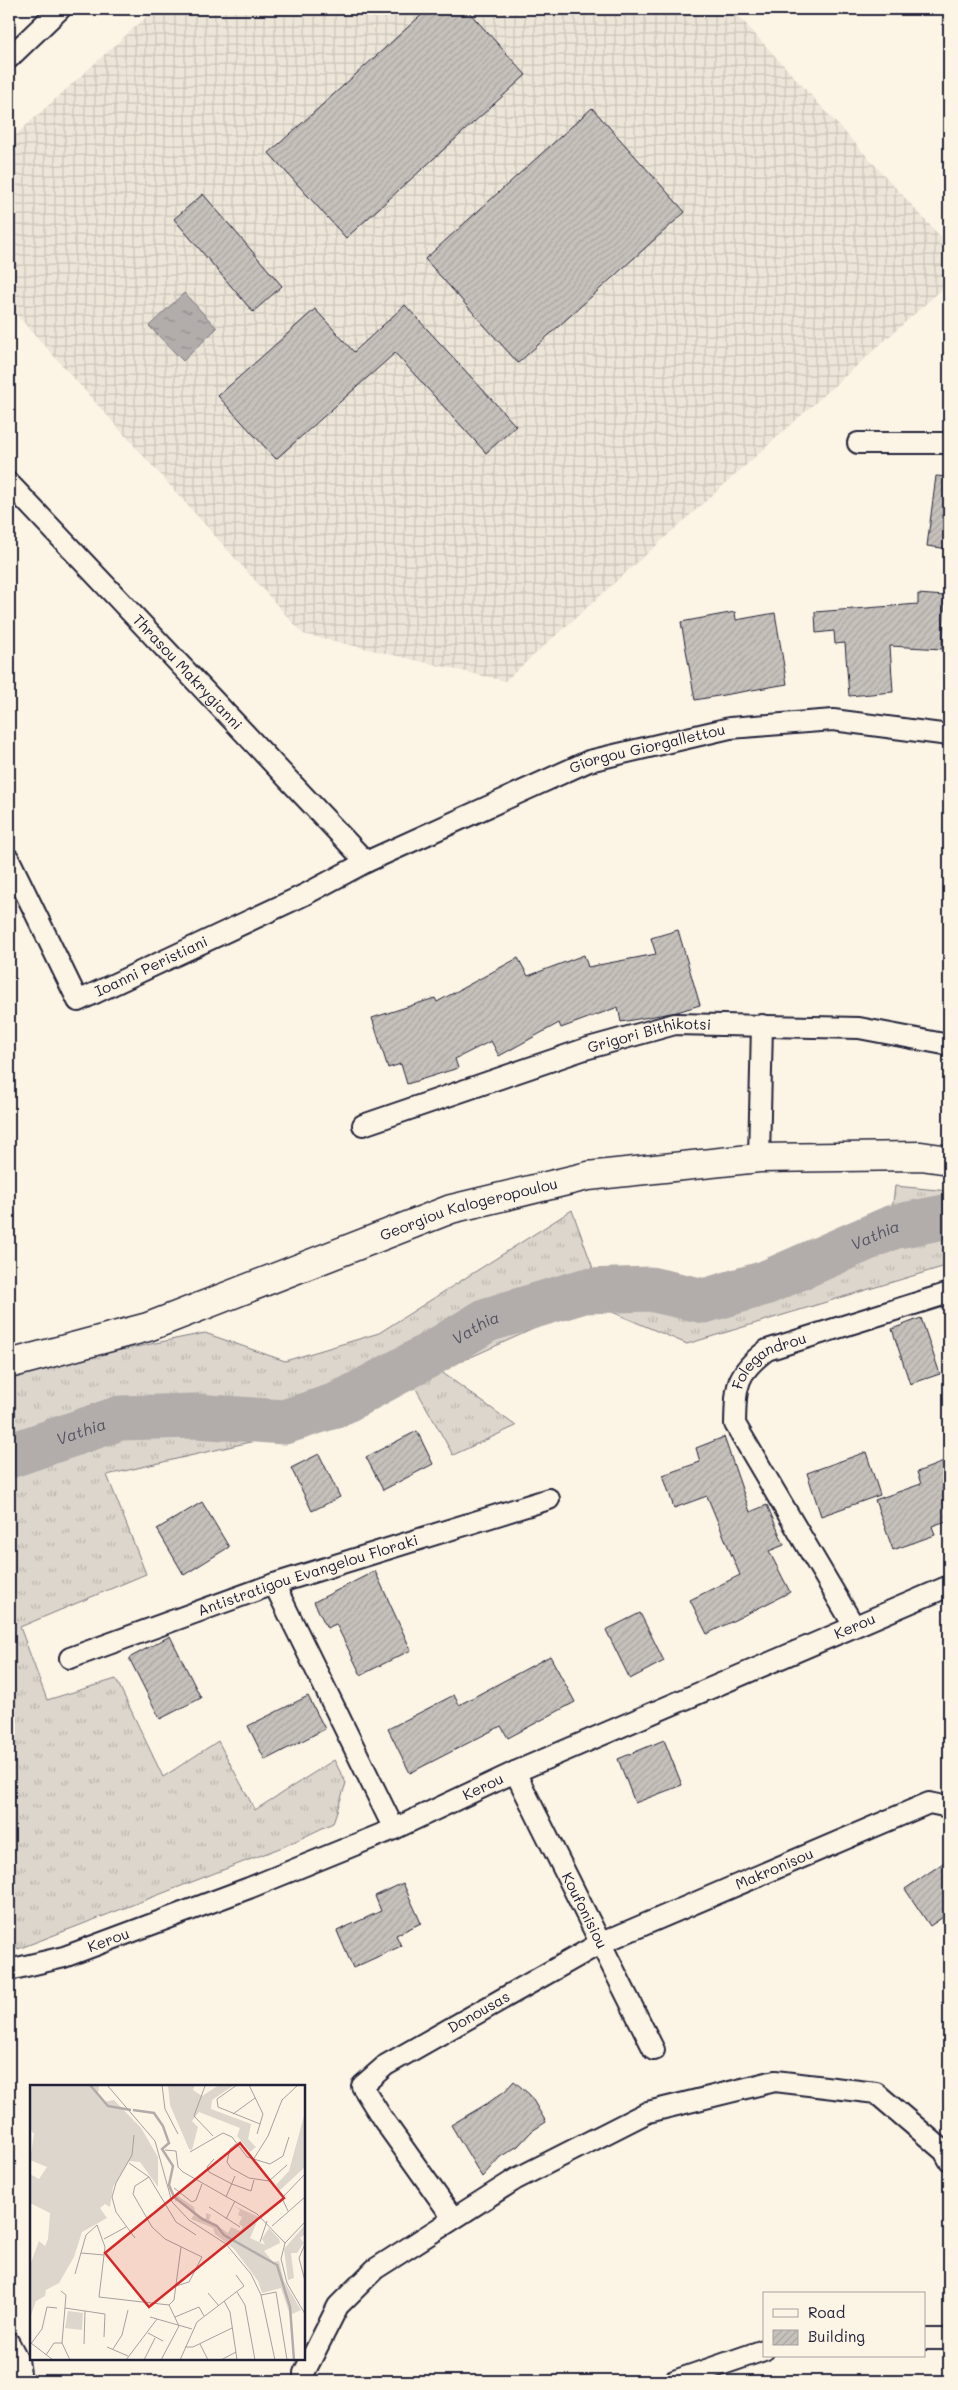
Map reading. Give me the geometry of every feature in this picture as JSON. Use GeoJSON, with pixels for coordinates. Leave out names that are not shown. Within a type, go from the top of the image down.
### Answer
{"type":"FeatureCollection","features":[{"type":"Feature","properties":{"kind":"street"},"geometry":{"type":"LineString","coordinates":[[9,58],[60,9]]}},
{"type":"Feature","properties":{"kind":"street"},"geometry":{"type":"LineString","coordinates":[[858,443],[949,443]]}},
{"type":"Feature","properties":{"kind":"street","name":"Thrasou Makrygianni"},"geometry":{"type":"LineString","coordinates":[[9,484],[366,862]]}},
{"type":"Feature","properties":{"kind":"street","name":"Giorgou Giorgallettou"},"geometry":{"type":"LineString","coordinates":[[366,862],[588,761],[730,728],[832,720],[949,735]]}},
{"type":"Feature","properties":{"kind":"street","name":"Ioanni Peristiani"},"geometry":{"type":"LineString","coordinates":[[9,859],[78,1002],[306,894],[366,862]]}},
{"type":"Feature","properties":{"kind":"street","name":"Grigori Bithikotsi"},"geometry":{"type":"LineString","coordinates":[[363,1125],[585,1049],[675,1024],[859,1028],[949,1045]]}},
{"type":"Feature","properties":{"kind":"street"},"geometry":{"type":"LineString","coordinates":[[759,1158],[762,1025]]}},
{"type":"Feature","properties":{"kind":"street","name":"Georgiou Kalogeropoulou"},"geometry":{"type":"LineString","coordinates":[[9,1364],[148,1327],[451,1209],[588,1176],[759,1158],[921,1156],[949,1160]]}},
{"type":"Feature","properties":{"kind":"street","name":"Folegandrou"},"geometry":{"type":"LineString","coordinates":[[854,1626],[735,1424],[736,1386],[749,1363],[767,1350],[949,1293]]}},
{"type":"Feature","properties":{"kind":"street","name":"Antistratigou Evangelou Floraki"},"geometry":{"type":"LineString","coordinates":[[70,1658],[274,1584],[549,1499]]}},
{"type":"Feature","properties":{"kind":"street"},"geometry":{"type":"LineString","coordinates":[[274,1584],[394,1829]]}},
{"type":"Feature","properties":{"kind":"street","name":"Kerou"},"geometry":{"type":"LineString","coordinates":[[9,1970],[64,1956],[92,1946],[249,1888],[394,1829],[514,1772],[949,1586]]}},
{"type":"Feature","properties":{"kind":"street","name":"Koufonisiou"},"geometry":{"type":"LineString","coordinates":[[514,1772],[654,2050]]}},
{"type":"Feature","properties":{"kind":"street","name":"Makronisou"},"geometry":{"type":"LineString","coordinates":[[599,1944],[929,1803],[949,1807]]}},
{"type":"Feature","properties":{"kind":"street","name":"Donousas"},"geometry":{"type":"LineString","coordinates":[[453,2218],[382,2118],[362,2086],[386,2065],[599,1944]]}},
{"type":"Feature","properties":{"kind":"street"},"geometry":{"type":"LineString","coordinates":[[304,2381],[304,2372],[338,2306],[375,2269],[516,2179],[648,2112],[775,2081],[876,2093],[944,2151],[949,2160]]}},
{"type":"Feature","properties":{"kind":"street"},"geometry":{"type":"LineString","coordinates":[[926,2339],[949,2339]]}},
{"type":"Feature","properties":{"kind":"street"},"geometry":{"type":"LineString","coordinates":[[9,2344],[18,2360],[21,2381]]}},
{"type":"Feature","properties":{"kind":"street"},"geometry":{"type":"LineString","coordinates":[[676,2381],[763,2350]]}},
{"type":"Feature","properties":{"kind":"shaded area"},"geometry":{"type":"Polygon","coordinates":[[[155,9],[732,9],[949,246],[949,283],[505,681],[303,634],[9,306],[9,141],[155,9]]]}},
{"type":"Feature","properties":{"kind":"green space"},"geometry":{"type":"Polygon","coordinates":[[[895,1186],[949,1191],[949,1265],[687,1344],[591,1303],[440,1371],[516,1426],[453,1455],[415,1387],[338,1428],[250,1442],[107,1475],[146,1574],[20,1627],[47,1700],[116,1679],[163,1777],[218,1741],[255,1810],[334,1760],[346,1783],[333,1823],[285,1846],[18,1949],[9,1933],[9,1378],[101,1354],[205,1333],[285,1361],[379,1333],[572,1210],[595,1274],[709,1279],[888,1243],[895,1186]]]}},
{"type":"Feature","properties":{"kind":"water"},"geometry":{"type":"Polygon","coordinates":[[[184,293],[217,328],[183,361],[149,326],[184,293]]]}},
{"type":"Feature","properties":{"kind":"building"},"geometry":{"type":"Polygon","coordinates":[[[428,9],[466,9],[526,75],[346,238],[269,153],[428,9]]]}},
{"type":"Feature","properties":{"kind":"building"},"geometry":{"type":"Polygon","coordinates":[[[592,108],[685,212],[518,363],[425,259],[592,108]]]}},
{"type":"Feature","properties":{"kind":"building"},"geometry":{"type":"Polygon","coordinates":[[[203,194],[282,286],[253,312],[174,219],[203,194]]]}},
{"type":"Feature","properties":{"kind":"building"},"geometry":{"type":"Polygon","coordinates":[[[405,305],[516,426],[486,453],[395,353],[276,459],[218,396],[315,309],[354,352],[405,305]]]}},
{"type":"Feature","properties":{"kind":"building"},"geometry":{"type":"Polygon","coordinates":[[[936,476],[949,477],[949,549],[927,546],[936,476]]]}},
{"type":"Feature","properties":{"kind":"building"},"geometry":{"type":"Polygon","coordinates":[[[918,594],[945,596],[942,649],[890,646],[893,692],[849,696],[845,643],[835,644],[834,631],[816,633],[815,612],[918,604],[918,594]]]}},
{"type":"Feature","properties":{"kind":"building"},"geometry":{"type":"Polygon","coordinates":[[[735,612],[736,620],[775,613],[787,684],[695,700],[681,622],[735,612]]]}},
{"type":"Feature","properties":{"kind":"building"},"geometry":{"type":"Polygon","coordinates":[[[678,930],[700,1005],[677,1012],[621,1022],[618,1007],[561,1028],[559,1023],[499,1056],[491,1041],[455,1059],[458,1068],[407,1084],[401,1064],[388,1068],[372,1018],[435,998],[437,1002],[518,958],[528,976],[584,955],[588,967],[656,954],[651,938],[678,930]]]}},
{"type":"Feature","properties":{"kind":"building"},"geometry":{"type":"Polygon","coordinates":[[[921,1318],[940,1374],[910,1384],[892,1329],[921,1318]]]}},
{"type":"Feature","properties":{"kind":"building"},"geometry":{"type":"Polygon","coordinates":[[[417,1431],[433,1464],[383,1490],[366,1457],[417,1431]]]}},
{"type":"Feature","properties":{"kind":"building"},"geometry":{"type":"Polygon","coordinates":[[[724,1437],[750,1512],[767,1505],[784,1545],[769,1551],[790,1592],[707,1634],[690,1600],[740,1575],[707,1496],[674,1508],[663,1475],[700,1462],[696,1448],[724,1437]]]}},
{"type":"Feature","properties":{"kind":"building"},"geometry":{"type":"Polygon","coordinates":[[[866,1452],[880,1495],[821,1516],[807,1473],[866,1452]]]}},
{"type":"Feature","properties":{"kind":"building"},"geometry":{"type":"Polygon","coordinates":[[[319,1454],[340,1497],[312,1511],[291,1468],[319,1454]]]}},
{"type":"Feature","properties":{"kind":"building"},"geometry":{"type":"Polygon","coordinates":[[[949,1460],[949,1520],[932,1526],[935,1535],[893,1550],[875,1500],[921,1484],[917,1472],[949,1460]]]}},
{"type":"Feature","properties":{"kind":"building"},"geometry":{"type":"Polygon","coordinates":[[[202,1502],[229,1547],[184,1575],[157,1529],[202,1502]]]}},
{"type":"Feature","properties":{"kind":"building"},"geometry":{"type":"Polygon","coordinates":[[[375,1571],[411,1650],[361,1675],[336,1624],[327,1628],[314,1602],[375,1571]]]}},
{"type":"Feature","properties":{"kind":"building"},"geometry":{"type":"Polygon","coordinates":[[[640,1613],[664,1661],[630,1679],[606,1630],[640,1613]]]}},
{"type":"Feature","properties":{"kind":"building"},"geometry":{"type":"Polygon","coordinates":[[[170,1636],[201,1698],[160,1719],[129,1658],[170,1636]]]}},
{"type":"Feature","properties":{"kind":"building"},"geometry":{"type":"Polygon","coordinates":[[[550,1656],[575,1702],[508,1738],[501,1726],[410,1773],[388,1729],[454,1695],[459,1705],[550,1656]]]}},
{"type":"Feature","properties":{"kind":"building"},"geometry":{"type":"Polygon","coordinates":[[[308,1696],[325,1729],[265,1760],[248,1726],[308,1696]]]}},
{"type":"Feature","properties":{"kind":"building"},"geometry":{"type":"Polygon","coordinates":[[[664,1740],[682,1785],[635,1803],[618,1759],[664,1740]]]}},
{"type":"Feature","properties":{"kind":"building"},"geometry":{"type":"Polygon","coordinates":[[[949,1859],[949,1913],[930,1926],[905,1889],[949,1859]]]}},
{"type":"Feature","properties":{"kind":"building"},"geometry":{"type":"Polygon","coordinates":[[[403,1883],[421,1923],[396,1935],[401,1946],[353,1968],[337,1931],[381,1911],[375,1896],[403,1883]]]}},
{"type":"Feature","properties":{"kind":"building"},"geometry":{"type":"Polygon","coordinates":[[[514,2081],[530,2095],[546,2122],[532,2131],[518,2146],[500,2157],[482,2177],[451,2125],[488,2103],[506,2090],[514,2081]]]}},
{"type":"Feature","properties":{"kind":"waterway","name":"Vathia"},"geometry":{"type":"LineString","coordinates":[[9,1456],[120,1418],[195,1416],[284,1422],[337,1405],[424,1358],[487,1320],[584,1291],[650,1289],[704,1301],[765,1283],[893,1227],[949,1216]]}}]}
